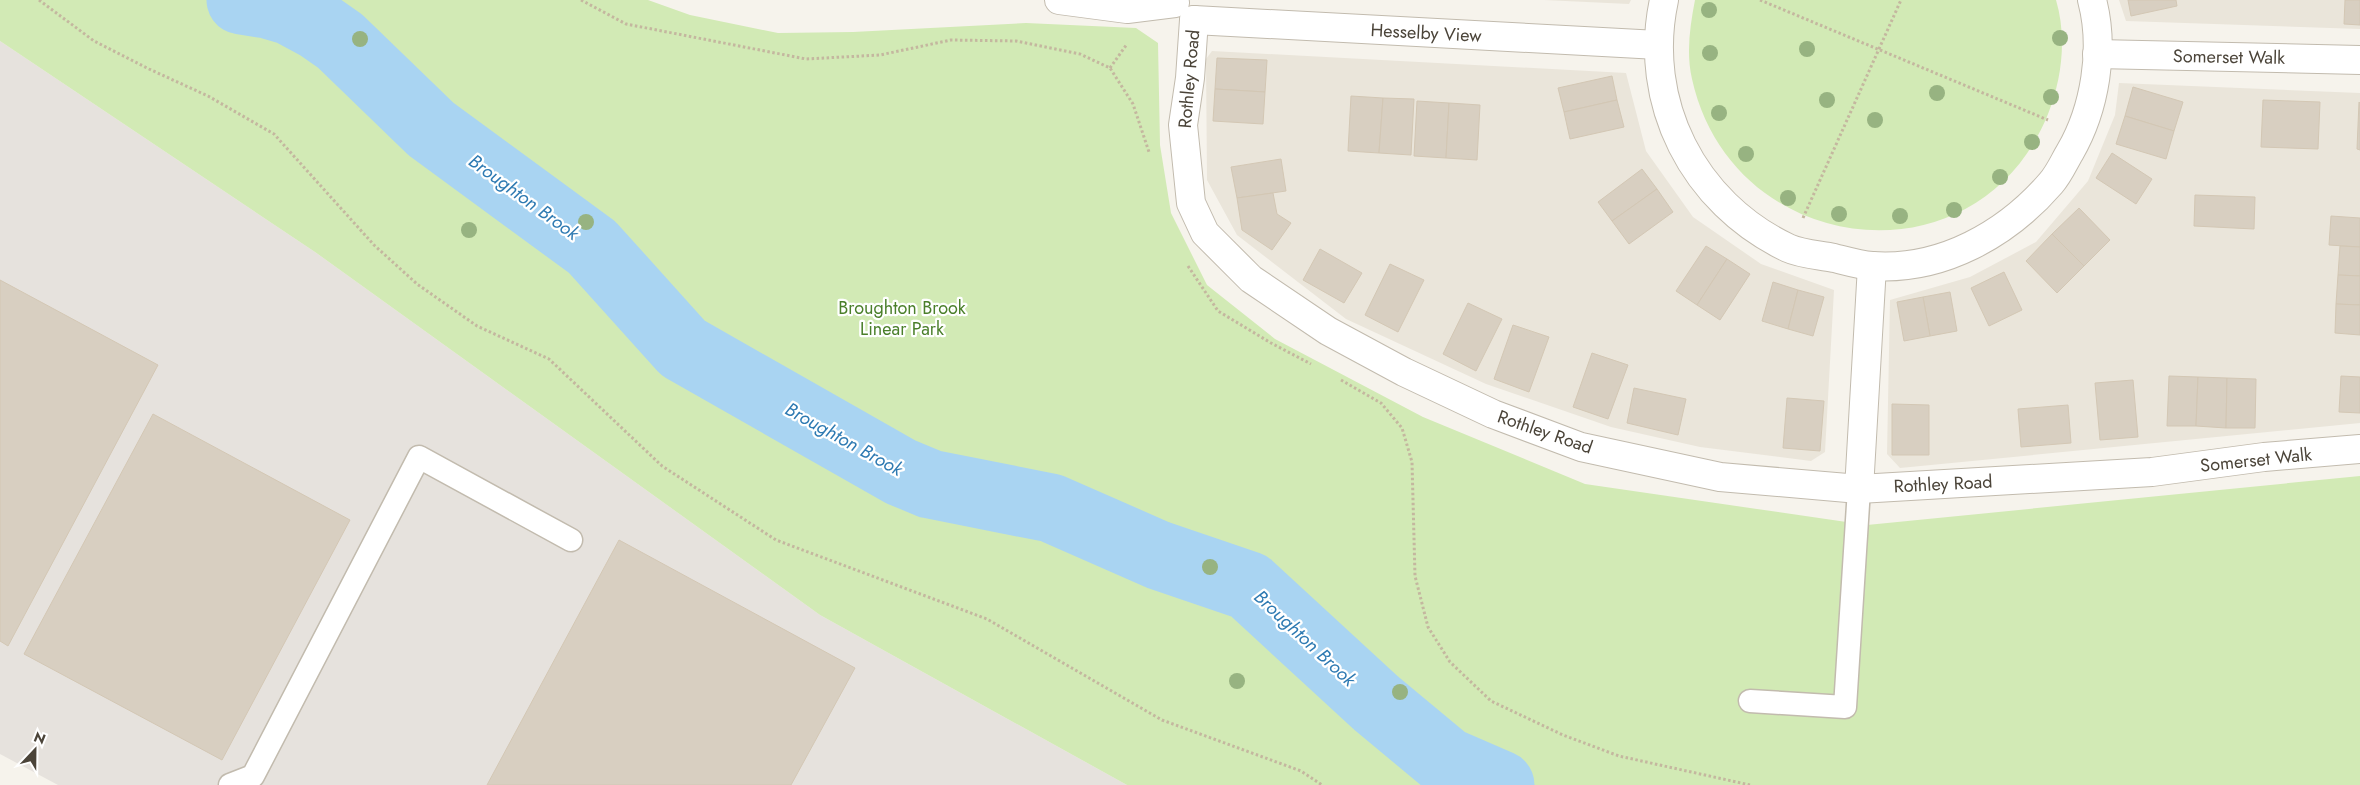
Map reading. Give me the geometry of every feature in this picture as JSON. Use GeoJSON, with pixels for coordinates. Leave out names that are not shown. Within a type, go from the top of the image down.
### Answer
{"type":"FeatureCollection","features":[{"type":"Feature","properties":{"kind":"street","name":"Hesselby View"},"geometry":{"type":"LineString","coordinates":[[1059,0],[1127,9],[1181,8],[1658,45]]}},
{"type":"Feature","properties":{"kind":"street"},"geometry":{"type":"LineString","coordinates":[[1664,0],[1660,18],[1658,45],[1662,88],[1671,120],[1693,167],[1720,200],[1746,223],[1790,249],[1872,266],[1915,264],[1967,249],[2014,220],[2053,181],[2080,134],[2093,94],[2098,54],[2092,0]]}},
{"type":"Feature","properties":{"kind":"street","name":"Rothley Road"},"geometry":{"type":"LineString","coordinates":[[1181,8],[1190,78],[1183,125],[1191,203],[1205,233],[1251,279],[1328,331],[1404,372],[1493,414],[1581,447],[1720,477],[1859,490],[2152,472]]}},
{"type":"Feature","properties":{"kind":"street","name":"Somerset Walk"},"geometry":{"type":"LineString","coordinates":[[2098,54],[2360,60]]}},
{"type":"Feature","properties":{"kind":"street"},"geometry":{"type":"LineString","coordinates":[[1859,490],[1872,266]]}},
{"type":"Feature","properties":{"kind":"street","name":"Somerset Walk"},"geometry":{"type":"LineString","coordinates":[[2152,472],[2264,457],[2360,449]]}},
{"type":"Feature","properties":{"kind":"lane"},"geometry":{"type":"LineString","coordinates":[[230,785],[253,776],[419,457],[571,540]]}},
{"type":"Feature","properties":{"kind":"lane"},"geometry":{"type":"LineString","coordinates":[[1750,701],[1845,707],[1859,490]]}},
{"type":"Feature","properties":{"kind":"path"},"geometry":{"type":"LineString","coordinates":[[39,0],[94,41],[149,70],[208,96],[274,134],[374,245],[417,284],[477,326],[549,359],[662,466],[776,540],[987,619],[1162,720],[1300,771],[1322,785]]}},
{"type":"Feature","properties":{"kind":"path"},"geometry":{"type":"LineString","coordinates":[[581,0],[626,24],[806,59],[880,55],[951,40],[1016,41],[1080,54],[1110,68],[1132,104],[1150,156]]}},
{"type":"Feature","properties":{"kind":"path"},"geometry":{"type":"LineString","coordinates":[[1760,0],[2080,134]]}},
{"type":"Feature","properties":{"kind":"path"},"geometry":{"type":"LineString","coordinates":[[1790,249],[1902,0]]}},
{"type":"Feature","properties":{"kind":"path"},"geometry":{"type":"LineString","coordinates":[[1186,261],[1218,312],[1271,343],[1318,367]]}},
{"type":"Feature","properties":{"kind":"path"},"geometry":{"type":"LineString","coordinates":[[1333,375],[1381,403],[1402,428],[1412,462],[1415,576],[1428,627],[1450,662],[1491,701],[1563,735],[1619,756],[1750,785]]}},
{"type":"Feature","properties":{"kind":"shaded area"},"geometry":{"type":"Polygon","coordinates":[[[1544,0],[1631,0],[1629,4],[1544,0]]]}},
{"type":"Feature","properties":{"kind":"shaded area"},"geometry":{"type":"Polygon","coordinates":[[[2119,0],[2360,0],[2360,29],[2126,21],[2119,0]]]}},
{"type":"Feature","properties":{"kind":"shaded area"},"geometry":{"type":"Polygon","coordinates":[[[0,41],[315,252],[820,615],[1127,785],[58,785],[0,754],[0,41]]]}},
{"type":"Feature","properties":{"kind":"shaded area"},"geometry":{"type":"Polygon","coordinates":[[[1212,51],[1626,73],[1646,151],[1693,217],[1761,264],[1834,290],[1825,452],[1811,461],[1700,447],[1611,427],[1486,384],[1346,319],[1237,235],[1207,180],[1206,59],[1212,51]]]}},
{"type":"Feature","properties":{"kind":"shaded area"},"geometry":{"type":"Polygon","coordinates":[[[2119,83],[2360,93],[2360,423],[1900,468],[1887,454],[1890,300],[1970,277],[2036,242],[2088,181],[2115,115],[2119,83]]]}},
{"type":"Feature","properties":{"kind":"green space","name":"Broughton Brook Linear Park"},"geometry":{"type":"Polygon","coordinates":[[[0,0],[648,0],[690,15],[778,33],[853,32],[1026,23],[1136,28],[1158,43],[1160,145],[1171,213],[1207,285],[1275,339],[1423,417],[1585,484],[1867,525],[2360,476],[2360,785],[1127,785],[820,615],[315,252],[0,41],[0,0]]]}},
{"type":"Feature","properties":{"kind":"green space"},"geometry":{"type":"Polygon","coordinates":[[[1695,0],[2056,0],[2062,43],[2057,87],[2048,114],[2014,170],[1968,207],[1915,227],[1859,229],[1804,215],[1755,185],[1716,139],[1692,79],[1690,69],[1689,40],[1695,0]]]}},
{"type":"Feature","properties":{"kind":"building"},"geometry":{"type":"Polygon","coordinates":[[[2128,0],[2176,0],[2177,6],[2131,16],[2128,0]]]}},
{"type":"Feature","properties":{"kind":"building"},"geometry":{"type":"Polygon","coordinates":[[[2345,0],[2360,0],[2360,25],[2344,24],[2345,0]]]}},
{"type":"Feature","properties":{"kind":"building"},"geometry":{"type":"Polygon","coordinates":[[[1217,58],[1267,60],[1265,92],[1215,89],[1217,58]]]}},
{"type":"Feature","properties":{"kind":"building"},"geometry":{"type":"Polygon","coordinates":[[[1612,76],[1617,100],[1564,112],[1558,88],[1612,76]]]}},
{"type":"Feature","properties":{"kind":"building"},"geometry":{"type":"Polygon","coordinates":[[[2133,87],[2183,102],[2174,131],[2125,116],[2133,87]]]}},
{"type":"Feature","properties":{"kind":"building"},"geometry":{"type":"Polygon","coordinates":[[[1215,89],[1265,92],[1263,124],[1213,121],[1215,89]]]}},
{"type":"Feature","properties":{"kind":"building"},"geometry":{"type":"Polygon","coordinates":[[[1351,96],[1383,98],[1379,153],[1348,151],[1351,96]]]}},
{"type":"Feature","properties":{"kind":"building"},"geometry":{"type":"Polygon","coordinates":[[[1383,98],[1414,99],[1411,155],[1379,153],[1383,98]]]}},
{"type":"Feature","properties":{"kind":"building"},"geometry":{"type":"Polygon","coordinates":[[[1617,100],[1624,127],[1570,139],[1564,112],[1617,100]]]}},
{"type":"Feature","properties":{"kind":"building"},"geometry":{"type":"Polygon","coordinates":[[[2263,100],[2320,102],[2318,149],[2261,147],[2263,100]]]}},
{"type":"Feature","properties":{"kind":"building"},"geometry":{"type":"Polygon","coordinates":[[[1417,101],[1449,103],[1446,158],[1414,156],[1417,101]]]}},
{"type":"Feature","properties":{"kind":"building"},"geometry":{"type":"Polygon","coordinates":[[[1449,103],[1480,105],[1477,160],[1446,158],[1449,103]]]}},
{"type":"Feature","properties":{"kind":"building"},"geometry":{"type":"Polygon","coordinates":[[[2360,103],[2360,150],[2357,149],[2360,103]]]}},
{"type":"Feature","properties":{"kind":"building"},"geometry":{"type":"Polygon","coordinates":[[[2125,116],[2174,131],[2166,159],[2116,144],[2125,116]]]}},
{"type":"Feature","properties":{"kind":"building"},"geometry":{"type":"Polygon","coordinates":[[[2112,153],[2152,179],[2136,204],[2096,178],[2112,153]]]}},
{"type":"Feature","properties":{"kind":"building"},"geometry":{"type":"Polygon","coordinates":[[[1281,159],[1286,191],[1237,198],[1231,167],[1281,159]]]}},
{"type":"Feature","properties":{"kind":"building"},"geometry":{"type":"Polygon","coordinates":[[[1642,169],[1657,189],[1612,221],[1598,202],[1642,169]]]}},
{"type":"Feature","properties":{"kind":"building"},"geometry":{"type":"Polygon","coordinates":[[[1657,189],[1673,212],[1629,244],[1612,221],[1657,189]]]}},
{"type":"Feature","properties":{"kind":"building"},"geometry":{"type":"Polygon","coordinates":[[[1273,193],[1277,214],[1291,223],[1272,250],[1242,230],[1237,198],[1273,193]]]}},
{"type":"Feature","properties":{"kind":"building"},"geometry":{"type":"Polygon","coordinates":[[[2195,195],[2255,197],[2254,229],[2194,226],[2195,195]]]}},
{"type":"Feature","properties":{"kind":"building"},"geometry":{"type":"Polygon","coordinates":[[[2079,208],[2110,240],[2084,266],[2052,234],[2079,208]]]}},
{"type":"Feature","properties":{"kind":"building"},"geometry":{"type":"Polygon","coordinates":[[[2331,216],[2360,218],[2360,247],[2329,245],[2331,216]]]}},
{"type":"Feature","properties":{"kind":"building"},"geometry":{"type":"Polygon","coordinates":[[[2052,234],[2084,266],[2057,293],[2026,261],[2052,234]]]}},
{"type":"Feature","properties":{"kind":"building"},"geometry":{"type":"Polygon","coordinates":[[[1706,246],[1727,259],[1697,305],[1676,291],[1706,246]]]}},
{"type":"Feature","properties":{"kind":"building"},"geometry":{"type":"Polygon","coordinates":[[[2340,246],[2360,247],[2360,276],[2338,275],[2340,246]]]}},
{"type":"Feature","properties":{"kind":"building"},"geometry":{"type":"Polygon","coordinates":[[[1320,249],[1362,273],[1344,303],[1303,280],[1320,249]]]}},
{"type":"Feature","properties":{"kind":"building"},"geometry":{"type":"Polygon","coordinates":[[[1727,259],[1750,274],[1720,320],[1697,305],[1727,259]]]}},
{"type":"Feature","properties":{"kind":"building"},"geometry":{"type":"Polygon","coordinates":[[[1390,264],[1424,280],[1398,332],[1365,315],[1390,264]]]}},
{"type":"Feature","properties":{"kind":"building"},"geometry":{"type":"Polygon","coordinates":[[[2004,272],[2022,310],[1989,326],[1971,288],[2004,272]]]}},
{"type":"Feature","properties":{"kind":"building"},"geometry":{"type":"Polygon","coordinates":[[[2338,275],[2360,276],[2360,305],[2336,304],[2338,275]]]}},
{"type":"Feature","properties":{"kind":"building"},"geometry":{"type":"Polygon","coordinates":[[[0,280],[158,365],[8,646],[0,641],[0,280]]]}},
{"type":"Feature","properties":{"kind":"building"},"geometry":{"type":"Polygon","coordinates":[[[1773,282],[1798,290],[1788,329],[1762,321],[1773,282]]]}},
{"type":"Feature","properties":{"kind":"building"},"geometry":{"type":"Polygon","coordinates":[[[1798,290],[1824,297],[1813,336],[1788,329],[1798,290]]]}},
{"type":"Feature","properties":{"kind":"building"},"geometry":{"type":"Polygon","coordinates":[[[1950,292],[1957,331],[1930,336],[1923,297],[1950,292]]]}},
{"type":"Feature","properties":{"kind":"building"},"geometry":{"type":"Polygon","coordinates":[[[1923,297],[1930,336],[1904,341],[1897,302],[1923,297]]]}},
{"type":"Feature","properties":{"kind":"building"},"geometry":{"type":"Polygon","coordinates":[[[1468,303],[1502,319],[1476,371],[1443,354],[1468,303]]]}},
{"type":"Feature","properties":{"kind":"building"},"geometry":{"type":"Polygon","coordinates":[[[2336,304],[2360,305],[2360,335],[2335,333],[2336,304]]]}},
{"type":"Feature","properties":{"kind":"building"},"geometry":{"type":"Polygon","coordinates":[[[1513,325],[1549,337],[1529,392],[1494,379],[1513,325]]]}},
{"type":"Feature","properties":{"kind":"building"},"geometry":{"type":"Polygon","coordinates":[[[1592,353],[1628,365],[1608,419],[1573,407],[1592,353]]]}},
{"type":"Feature","properties":{"kind":"building"},"geometry":{"type":"Polygon","coordinates":[[[2169,376],[2198,377],[2196,426],[2167,426],[2169,376]]]}},
{"type":"Feature","properties":{"kind":"building"},"geometry":{"type":"Polygon","coordinates":[[[2341,376],[2360,377],[2360,413],[2339,412],[2341,376]]]}},
{"type":"Feature","properties":{"kind":"building"},"geometry":{"type":"Polygon","coordinates":[[[2198,377],[2227,378],[2226,428],[2196,426],[2198,377]]]}},
{"type":"Feature","properties":{"kind":"building"},"geometry":{"type":"Polygon","coordinates":[[[2227,378],[2256,379],[2255,428],[2226,428],[2227,378]]]}},
{"type":"Feature","properties":{"kind":"building"},"geometry":{"type":"Polygon","coordinates":[[[2133,380],[2138,437],[2100,440],[2095,383],[2133,380]]]}},
{"type":"Feature","properties":{"kind":"building"},"geometry":{"type":"Polygon","coordinates":[[[1634,388],[1686,399],[1678,435],[1627,423],[1634,388]]]}},
{"type":"Feature","properties":{"kind":"building"},"geometry":{"type":"Polygon","coordinates":[[[1787,398],[1824,401],[1820,451],[1783,448],[1787,398]]]}},
{"type":"Feature","properties":{"kind":"building"},"geometry":{"type":"Polygon","coordinates":[[[1892,404],[1929,405],[1929,455],[1892,455],[1892,404]]]}},
{"type":"Feature","properties":{"kind":"building"},"geometry":{"type":"Polygon","coordinates":[[[2068,405],[2071,443],[2021,447],[2018,409],[2068,405]]]}},
{"type":"Feature","properties":{"kind":"building"},"geometry":{"type":"Polygon","coordinates":[[[153,414],[350,520],[222,760],[24,654],[153,414]]]}},
{"type":"Feature","properties":{"kind":"building"},"geometry":{"type":"Polygon","coordinates":[[[619,540],[855,668],[791,785],[487,785],[619,540]]]}},
{"type":"Feature","properties":{"kind":"waterway","name":"Broughton Brook"},"geometry":{"type":"LineString","coordinates":[[241,0],[267,4],[291,11],[317,25],[340,41],[431,129],[592,247],[683,348],[901,472],[930,484],[1051,508],[1158,555],[1249,586],[1376,703],[1447,762],[1500,785]]}}]}
